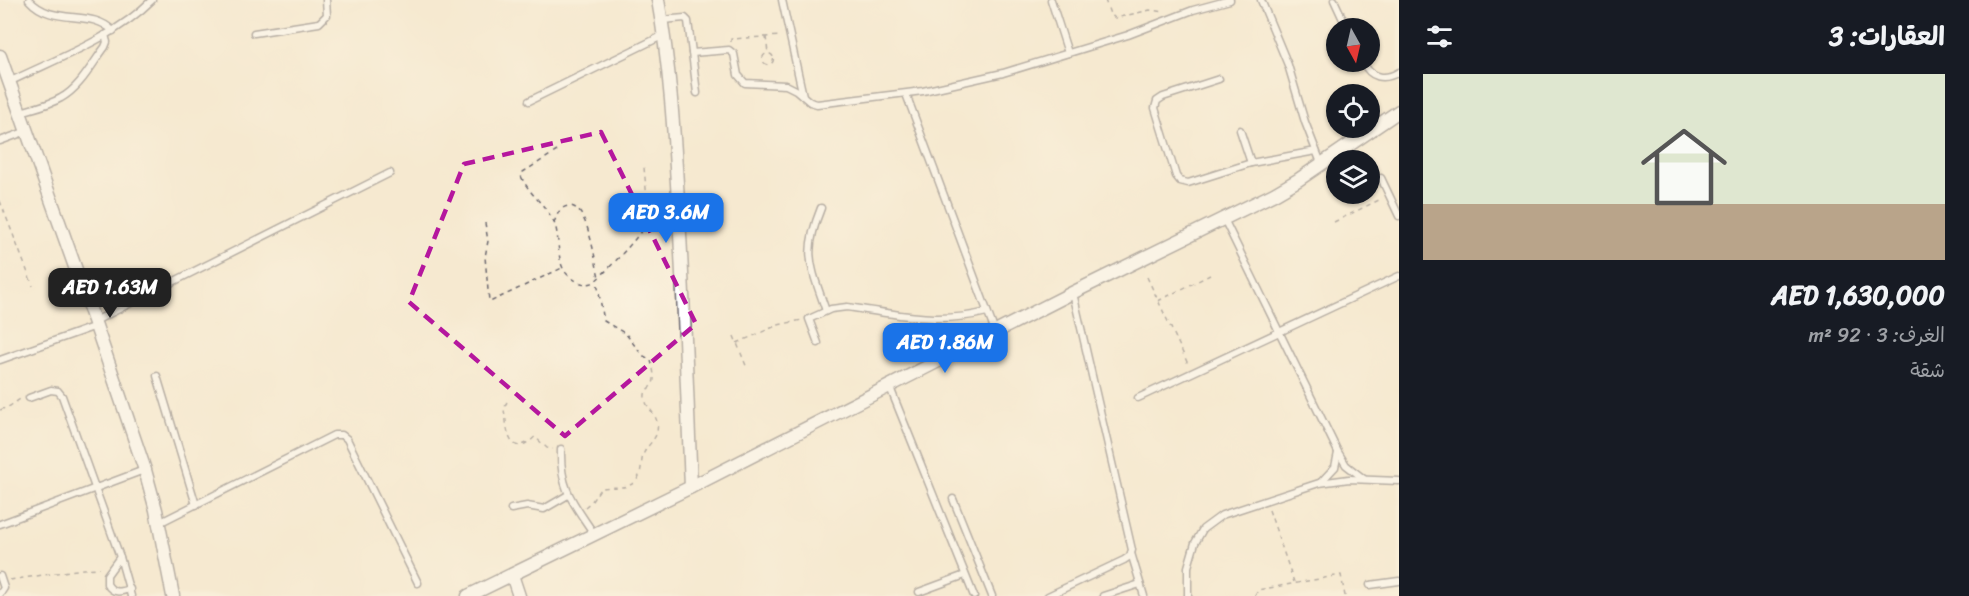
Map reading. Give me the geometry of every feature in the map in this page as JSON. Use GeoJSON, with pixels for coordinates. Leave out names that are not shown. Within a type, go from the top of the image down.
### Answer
{"type":"FeatureCollection","features":[{"type":"Feature","properties":{"kind":"street"},"geometry":{"type":"LineString","coordinates":[[658,0],[673,115],[684,291],[691,487]]}},
{"type":"Feature","properties":{"kind":"street"},"geometry":{"type":"LineString","coordinates":[[0,56],[145,470],[159,523],[173,596]]}},
{"type":"Feature","properties":{"kind":"street"},"geometry":{"type":"LineString","coordinates":[[468,596],[691,487],[1072,293],[1286,188],[1399,111]]}},
{"type":"Feature","properties":{"kind":"street"},"geometry":{"type":"LineString","coordinates":[[512,575],[519,596]]}},
{"type":"Feature","properties":{"kind":"lane"},"geometry":{"type":"LineString","coordinates":[[29,0],[45,12],[100,22],[113,31]]}},
{"type":"Feature","properties":{"kind":"lane"},"geometry":{"type":"LineString","coordinates":[[9,82],[113,31],[152,0]]}},
{"type":"Feature","properties":{"kind":"lane"},"geometry":{"type":"LineString","coordinates":[[254,33],[319,23],[327,15],[326,0]]}},
{"type":"Feature","properties":{"kind":"lane"},"geometry":{"type":"LineString","coordinates":[[782,0],[803,97]]}},
{"type":"Feature","properties":{"kind":"lane"},"geometry":{"type":"LineString","coordinates":[[1051,0],[1068,53]]}},
{"type":"Feature","properties":{"kind":"lane"},"geometry":{"type":"LineString","coordinates":[[692,53],[731,51],[742,81],[748,84],[786,85],[817,104],[906,94],[988,78],[1128,35],[1230,0]]}},
{"type":"Feature","properties":{"kind":"lane"},"geometry":{"type":"LineString","coordinates":[[1261,0],[1288,65],[1322,164]]}},
{"type":"Feature","properties":{"kind":"lane"},"geometry":{"type":"LineString","coordinates":[[1334,0],[1342,18]]}},
{"type":"Feature","properties":{"kind":"lane"},"geometry":{"type":"LineString","coordinates":[[662,20],[687,19],[689,23],[696,93]]}},
{"type":"Feature","properties":{"kind":"lane"},"geometry":{"type":"LineString","coordinates":[[529,101],[664,34]]}},
{"type":"Feature","properties":{"kind":"lane"},"geometry":{"type":"LineString","coordinates":[[21,112],[67,94],[105,47],[107,42],[105,35]]}},
{"type":"Feature","properties":{"kind":"lane"},"geometry":{"type":"LineString","coordinates":[[1370,72],[1377,76],[1390,76],[1399,72]]}},
{"type":"Feature","properties":{"kind":"lane"},"geometry":{"type":"LineString","coordinates":[[1219,79],[1163,97],[1155,104],[1176,176],[1180,181],[1188,183],[1251,163],[1316,151]]}},
{"type":"Feature","properties":{"kind":"lane"},"geometry":{"type":"LineString","coordinates":[[906,94],[995,332]]}},
{"type":"Feature","properties":{"kind":"lane"},"geometry":{"type":"LineString","coordinates":[[1240,130],[1251,163]]}},
{"type":"Feature","properties":{"kind":"lane"},"geometry":{"type":"LineString","coordinates":[[0,141],[27,131]]}},
{"type":"Feature","properties":{"kind":"lane"},"geometry":{"type":"LineString","coordinates":[[0,360],[95,324],[390,173]]}},
{"type":"Feature","properties":{"kind":"lane"},"geometry":{"type":"LineString","coordinates":[[1382,177],[1399,216]]}},
{"type":"Feature","properties":{"kind":"lane"},"geometry":{"type":"LineString","coordinates":[[821,208],[812,230],[809,257],[826,310]]}},
{"type":"Feature","properties":{"kind":"lane"},"geometry":{"type":"LineString","coordinates":[[1224,219],[1338,452],[1352,470],[1364,479]]}},
{"type":"Feature","properties":{"kind":"lane"},"geometry":{"type":"LineString","coordinates":[[1138,398],[1399,276]]}},
{"type":"Feature","properties":{"kind":"lane"},"geometry":{"type":"LineString","coordinates":[[1072,293],[1132,546],[1131,553],[1144,596]]}},
{"type":"Feature","properties":{"kind":"lane"},"geometry":{"type":"LineString","coordinates":[[818,343],[808,319],[826,310],[847,307],[919,319],[959,317],[987,312]]}},
{"type":"Feature","properties":{"kind":"lane"},"geometry":{"type":"LineString","coordinates":[[157,376],[196,505]]}},
{"type":"Feature","properties":{"kind":"lane"},"geometry":{"type":"LineString","coordinates":[[889,385],[974,596]]}},
{"type":"Feature","properties":{"kind":"lane"},"geometry":{"type":"LineString","coordinates":[[29,398],[51,390],[60,393],[120,558],[130,593],[110,589],[106,579],[120,558]]}},
{"type":"Feature","properties":{"kind":"lane"},"geometry":{"type":"LineString","coordinates":[[159,523],[334,435],[342,435],[348,439],[418,583]]}},
{"type":"Feature","properties":{"kind":"lane"},"geometry":{"type":"LineString","coordinates":[[561,448],[561,473],[568,495],[594,534]]}},
{"type":"Feature","properties":{"kind":"lane"},"geometry":{"type":"LineString","coordinates":[[1319,483],[1335,467],[1338,452]]}},
{"type":"Feature","properties":{"kind":"lane"},"geometry":{"type":"LineString","coordinates":[[0,524],[145,470]]}},
{"type":"Feature","properties":{"kind":"lane"},"geometry":{"type":"LineString","coordinates":[[1188,596],[1190,559],[1195,543],[1203,529],[1222,515],[1319,483],[1364,479],[1399,481]]}},
{"type":"Feature","properties":{"kind":"lane"},"geometry":{"type":"LineString","coordinates":[[511,508],[527,506],[544,508],[568,495]]}},
{"type":"Feature","properties":{"kind":"lane"},"geometry":{"type":"LineString","coordinates":[[952,499],[992,596]]}},
{"type":"Feature","properties":{"kind":"lane"},"geometry":{"type":"LineString","coordinates":[[1048,596],[1124,560],[1131,553]]}},
{"type":"Feature","properties":{"kind":"lane"},"geometry":{"type":"LineString","coordinates":[[919,592],[965,575]]}},
{"type":"Feature","properties":{"kind":"lane"},"geometry":{"type":"LineString","coordinates":[[0,594],[4,590],[1,578]]}},
{"type":"Feature","properties":{"kind":"lane"},"geometry":{"type":"LineString","coordinates":[[1370,585],[1399,581]]}},
{"type":"Feature","properties":{"kind":"lane"},"geometry":{"type":"LineString","coordinates":[[1103,596],[1125,593],[1140,584]]}},
{"type":"Feature","properties":{"kind":"path"},"geometry":{"type":"LineString","coordinates":[[1105,0],[1110,14],[1115,18],[1150,10],[1165,12],[1174,18]]}},
{"type":"Feature","properties":{"kind":"path"},"geometry":{"type":"LineString","coordinates":[[731,51],[731,39],[790,35]]}},
{"type":"Feature","properties":{"kind":"path"},"geometry":{"type":"LineString","coordinates":[[766,37],[768,54]]}},
{"type":"Feature","properties":{"kind":"path"},"geometry":{"type":"LineString","coordinates":[[557,151],[523,172],[521,176],[554,223],[563,268],[567,274],[580,283],[588,284],[597,280],[638,237],[645,226],[644,167]]}},
{"type":"Feature","properties":{"kind":"path"},"geometry":{"type":"LineString","coordinates":[[1334,222],[1389,195]]}},
{"type":"Feature","properties":{"kind":"path"},"geometry":{"type":"LineString","coordinates":[[0,201],[33,286]]}},
{"type":"Feature","properties":{"kind":"path"},"geometry":{"type":"LineString","coordinates":[[554,223],[559,212],[565,207],[574,206],[581,211],[599,278]]}},
{"type":"Feature","properties":{"kind":"path"},"geometry":{"type":"LineString","coordinates":[[485,224],[488,241],[485,257],[489,301],[492,302],[563,268]]}},
{"type":"Feature","properties":{"kind":"path"},"geometry":{"type":"LineString","coordinates":[[1158,301],[1210,274]]}},
{"type":"Feature","properties":{"kind":"path"},"geometry":{"type":"LineString","coordinates":[[1147,277],[1192,373]]}},
{"type":"Feature","properties":{"kind":"path"},"geometry":{"type":"LineString","coordinates":[[579,511],[592,501],[600,489],[626,487],[634,482],[641,471],[643,455],[657,430],[656,417],[645,399],[646,390],[653,384],[654,378],[651,360],[642,355],[626,334],[604,321],[597,280]]}},
{"type":"Feature","properties":{"kind":"path"},"geometry":{"type":"LineString","coordinates":[[737,343],[778,325],[808,319]]}},
{"type":"Feature","properties":{"kind":"path"},"geometry":{"type":"LineString","coordinates":[[734,336],[747,368]]}},
{"type":"Feature","properties":{"kind":"path"},"geometry":{"type":"LineString","coordinates":[[0,410],[20,399],[29,398]]}},
{"type":"Feature","properties":{"kind":"path"},"geometry":{"type":"LineString","coordinates":[[507,402],[503,411],[507,434],[511,441],[525,444],[535,437],[547,448],[561,448]]}},
{"type":"Feature","properties":{"kind":"path"},"geometry":{"type":"LineString","coordinates":[[1266,500],[1294,582]]}},
{"type":"Feature","properties":{"kind":"path"},"geometry":{"type":"LineString","coordinates":[[1,578],[96,568],[110,570]]}},
{"type":"Feature","properties":{"kind":"path"},"geometry":{"type":"LineString","coordinates":[[1256,596],[1258,590],[1341,575],[1345,596]]}},
{"type":"Feature","properties":{"kind":"highlighted area"},"geometry":{"type":"Polygon","coordinates":[[[601,132],[696,324],[565,436],[409,302],[464,164],[601,132]]]}}]}
